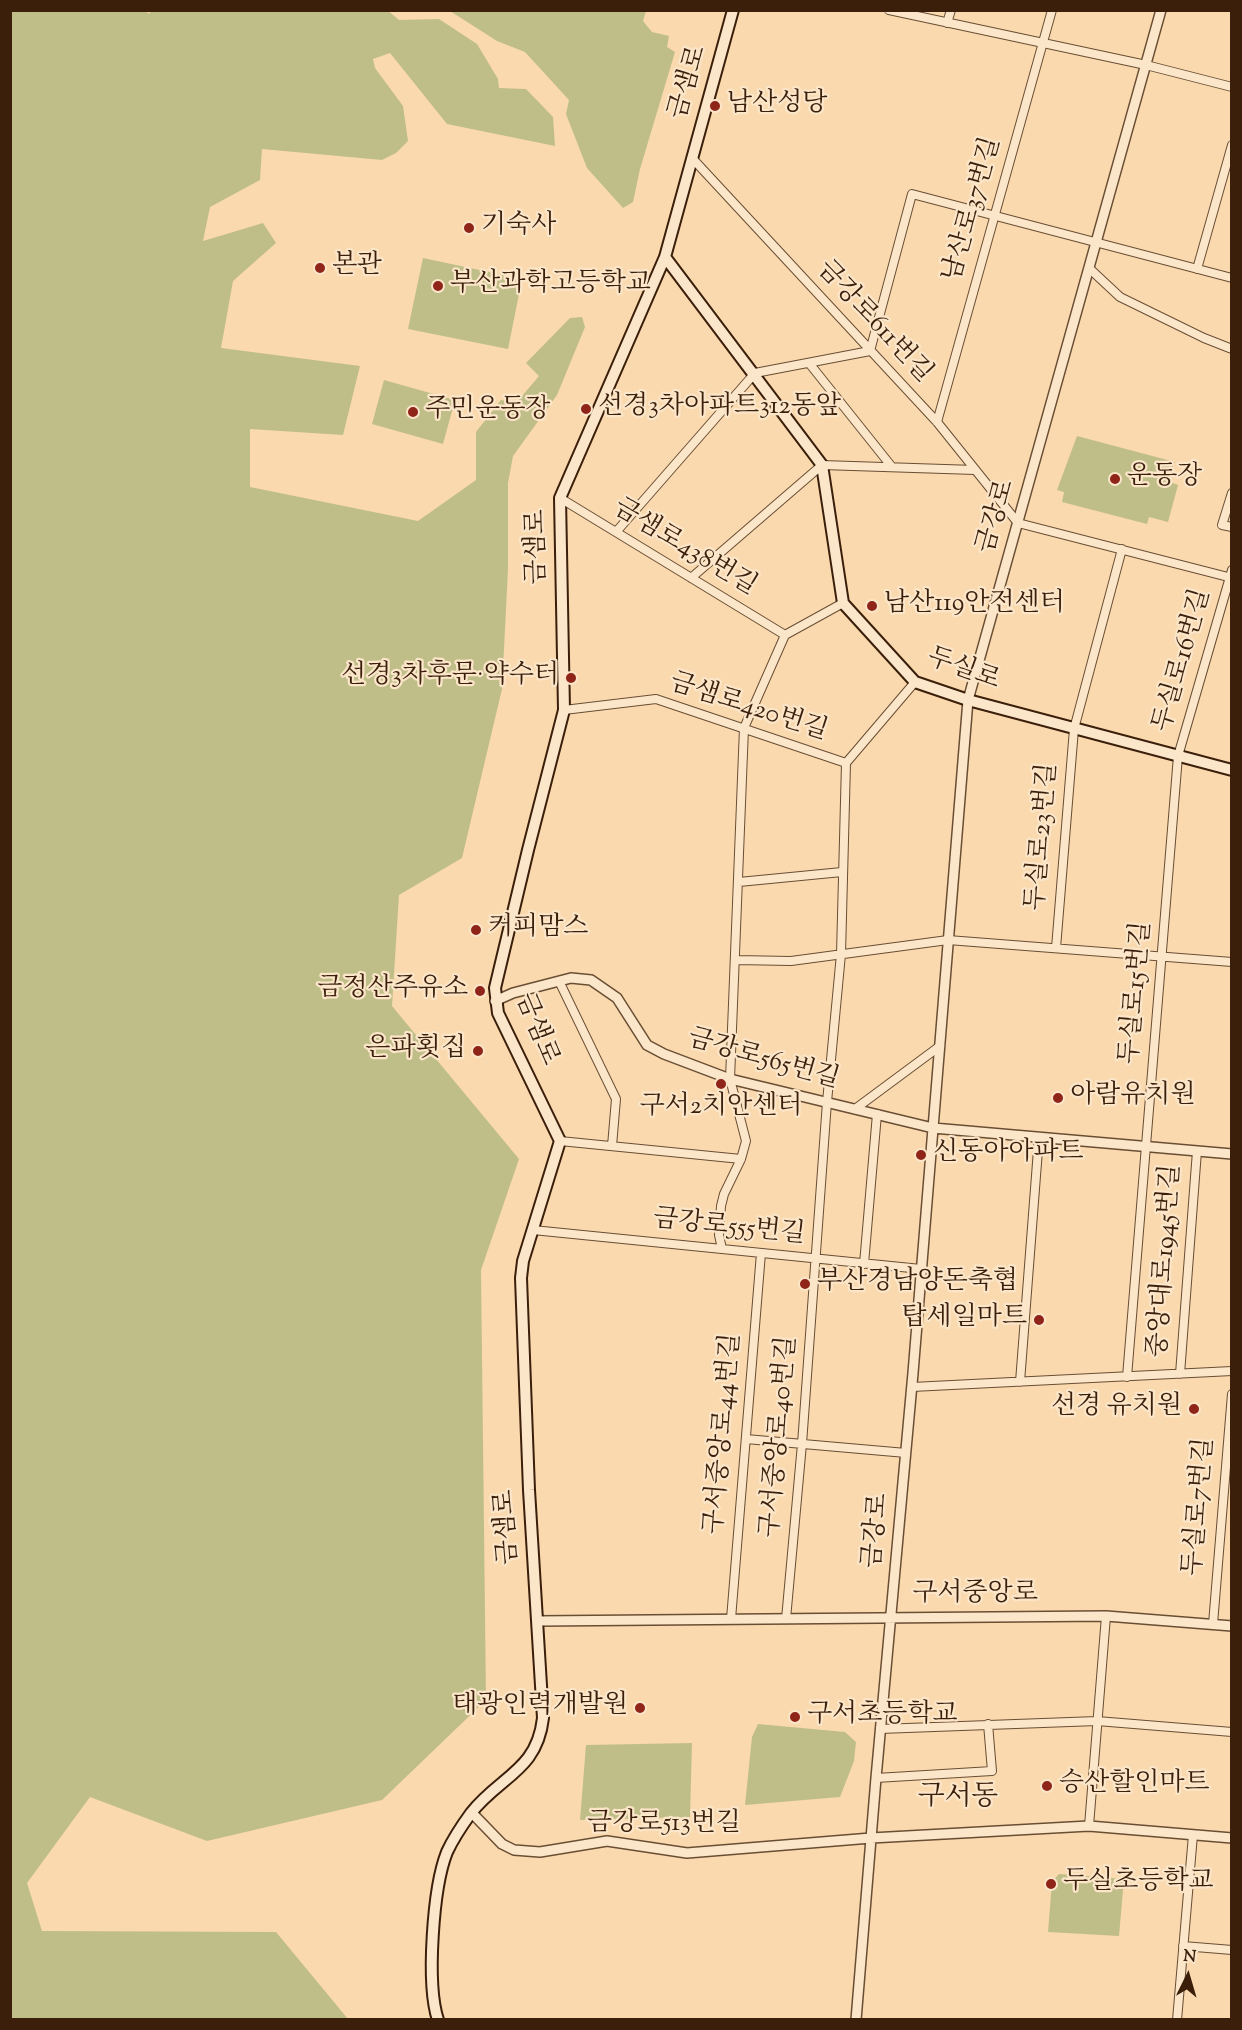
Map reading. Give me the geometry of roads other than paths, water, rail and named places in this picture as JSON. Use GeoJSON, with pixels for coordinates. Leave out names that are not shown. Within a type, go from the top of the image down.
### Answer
{"type":"FeatureCollection","features":[{"type":"Feature","properties":{"kind":"main road","name":"금샘로"},"geometry":{"type":"LineString","coordinates":[[438,2019],[431,1974],[440,1877],[447,1852],[472,1813],[532,1755],[538,1744],[543,1718],[520,1293],[523,1261],[560,1141],[498,1013],[495,988],[564,710],[560,498],[665,257],[733,10]]}},
{"type":"Feature","properties":{"kind":"main road"},"geometry":{"type":"LineString","coordinates":[[665,257],[755,373],[822,465],[843,603]]}},
{"type":"Feature","properties":{"kind":"main road","name":"두실로"},"geometry":{"type":"LineString","coordinates":[[843,603],[915,682],[968,700],[1232,770]]}},
{"type":"Feature","properties":{"kind":"street"},"geometry":{"type":"LineString","coordinates":[[889,10],[1146,65],[1232,87]]}},
{"type":"Feature","properties":{"kind":"street"},"geometry":{"type":"LineString","coordinates":[[947,23],[951,10]]}},
{"type":"Feature","properties":{"kind":"street","name":"남산로37번길"},"geometry":{"type":"LineString","coordinates":[[937,422],[1052,10]]}},
{"type":"Feature","properties":{"kind":"street","name":"금강로"},"geometry":{"type":"LineString","coordinates":[[856,2019],[912,1387],[968,700],[1161,10]]}},
{"type":"Feature","properties":{"kind":"street"},"geometry":{"type":"LineString","coordinates":[[1197,269],[1232,145]]}},
{"type":"Feature","properties":{"kind":"street","name":"금강로611번길"},"geometry":{"type":"LineString","coordinates":[[692,158],[937,422],[1018,522]]}},
{"type":"Feature","properties":{"kind":"street"},"geometry":{"type":"LineString","coordinates":[[1222,180],[1232,183]]}},
{"type":"Feature","properties":{"kind":"street"},"geometry":{"type":"LineString","coordinates":[[616,532],[755,373],[870,351],[912,194],[1232,278]]}},
{"type":"Feature","properties":{"kind":"street"},"geometry":{"type":"LineString","coordinates":[[1090,269],[1120,297],[1204,338],[1232,349]]}},
{"type":"Feature","properties":{"kind":"street"},"geometry":{"type":"LineString","coordinates":[[809,363],[892,467]]}},
{"type":"Feature","properties":{"kind":"street"},"geometry":{"type":"LineString","coordinates":[[691,578],[822,465],[975,470]]}},
{"type":"Feature","properties":{"kind":"street"},"geometry":{"type":"LineString","coordinates":[[1232,493],[1222,525],[1232,527]]}},
{"type":"Feature","properties":{"kind":"street","name":"금샘로438번길"},"geometry":{"type":"LineString","coordinates":[[560,498],[785,635]]}},
{"type":"Feature","properties":{"kind":"street"},"geometry":{"type":"LineString","coordinates":[[1018,522],[1231,575]]}},
{"type":"Feature","properties":{"kind":"street","name":"두실로23번길"},"geometry":{"type":"LineString","coordinates":[[1056,948],[1074,729],[1122,549]]}},
{"type":"Feature","properties":{"kind":"street","name":"두실로16번길"},"geometry":{"type":"LineString","coordinates":[[1178,756],[1231,575]]}},
{"type":"Feature","properties":{"kind":"street"},"geometry":{"type":"LineString","coordinates":[[722,1249],[719,1235],[721,1206],[724,1194],[746,1147],[746,1135],[730,1079],[744,728],[785,635],[843,603]]}},
{"type":"Feature","properties":{"kind":"street"},"geometry":{"type":"LineString","coordinates":[[846,763],[915,682]]}},
{"type":"Feature","properties":{"kind":"street","name":"금샘로420번길"},"geometry":{"type":"LineString","coordinates":[[564,710],[656,699],[846,763]]}},
{"type":"Feature","properties":{"kind":"street","name":"두실로15번길"},"geometry":{"type":"LineString","coordinates":[[1127,1377],[1178,756]]}},
{"type":"Feature","properties":{"kind":"street","name":"구서중앙로40번길"},"geometry":{"type":"LineString","coordinates":[[786,1619],[841,954],[846,763]]}},
{"type":"Feature","properties":{"kind":"street"},"geometry":{"type":"LineString","coordinates":[[739,882],[842,872]]}},
{"type":"Feature","properties":{"kind":"street"},"geometry":{"type":"LineString","coordinates":[[736,960],[791,961],[948,940],[1232,962]]}},
{"type":"Feature","properties":{"kind":"street","name":"금강로565번길"},"geometry":{"type":"LineString","coordinates":[[495,1001],[513,993],[571,978],[591,980],[617,998],[647,1045],[664,1054],[730,1079],[933,1128]]}},
{"type":"Feature","properties":{"kind":"street"},"geometry":{"type":"LineString","coordinates":[[559,981],[616,1099],[612,1146]]}},
{"type":"Feature","properties":{"kind":"street"},"geometry":{"type":"LineString","coordinates":[[855,1109],[940,1046]]}},
{"type":"Feature","properties":{"kind":"street"},"geometry":{"type":"LineString","coordinates":[[864,1264],[877,1114]]}},
{"type":"Feature","properties":{"kind":"street","name":"중앙대로1945번길"},"geometry":{"type":"LineString","coordinates":[[933,1128],[1232,1154]]}},
{"type":"Feature","properties":{"kind":"street"},"geometry":{"type":"LineString","coordinates":[[1020,1382],[1039,1137]]}},
{"type":"Feature","properties":{"kind":"street"},"geometry":{"type":"LineString","coordinates":[[560,1141],[741,1159]]}},
{"type":"Feature","properties":{"kind":"street","name":"중앙대로1945번길"},"geometry":{"type":"LineString","coordinates":[[1180,1374],[1197,1151]]}},
{"type":"Feature","properties":{"kind":"street","name":"금강로555번길"},"geometry":{"type":"LineString","coordinates":[[532,1230],[921,1269]]}},
{"type":"Feature","properties":{"kind":"street","name":"구서중앙로44번길"},"geometry":{"type":"LineString","coordinates":[[731,1619],[761,1253]]}},
{"type":"Feature","properties":{"kind":"street"},"geometry":{"type":"LineString","coordinates":[[912,1387],[1232,1371]]}},
{"type":"Feature","properties":{"kind":"street","name":"두실로7번길"},"geometry":{"type":"LineString","coordinates":[[1213,1624],[1232,1394]]}},
{"type":"Feature","properties":{"kind":"street"},"geometry":{"type":"LineString","coordinates":[[746,1439],[906,1453]]}},
{"type":"Feature","properties":{"kind":"street"},"geometry":{"type":"LineString","coordinates":[[1089,1826],[1106,1616]]}},
{"type":"Feature","properties":{"kind":"street","name":"구서중앙로"},"geometry":{"type":"LineString","coordinates":[[538,1621],[1106,1616],[1232,1626]]}},
{"type":"Feature","properties":{"kind":"street"},"geometry":{"type":"LineString","coordinates":[[880,1729],[1096,1721],[1232,1732]]}},
{"type":"Feature","properties":{"kind":"street"},"geometry":{"type":"LineString","coordinates":[[876,1778],[992,1771],[988,1724]]}},
{"type":"Feature","properties":{"kind":"street","name":"금강로513번길"},"geometry":{"type":"LineString","coordinates":[[472,1813],[502,1844],[514,1850],[540,1852],[607,1841],[687,1853],[871,1838],[1089,1826],[1232,1838]]}},
{"type":"Feature","properties":{"kind":"street"},"geometry":{"type":"LineString","coordinates":[[1177,2019],[1193,1835]]}},
{"type":"Feature","properties":{"kind":"street"},"geometry":{"type":"LineString","coordinates":[[1183,1946],[1232,1950]]}},
{"type":"Feature","properties":{"kind":"place","name":"남산성당"},"geometry":{"type":"Point","coordinates":[715,106]}},
{"type":"Feature","properties":{"kind":"place","name":"기숙사"},"geometry":{"type":"Point","coordinates":[469,228]}},
{"type":"Feature","properties":{"kind":"place","name":"본관"},"geometry":{"type":"Point","coordinates":[320,268]}},
{"type":"Feature","properties":{"kind":"place","name":"부산과학고등학교"},"geometry":{"type":"Point","coordinates":[438,286]}},
{"type":"Feature","properties":{"kind":"place","name":"선경3차아파트312동앞"},"geometry":{"type":"Point","coordinates":[586,409]}},
{"type":"Feature","properties":{"kind":"place","name":"주민운동장"},"geometry":{"type":"Point","coordinates":[413,412]}},
{"type":"Feature","properties":{"kind":"place","name":"운동장"},"geometry":{"type":"Point","coordinates":[1115,479]}},
{"type":"Feature","properties":{"kind":"place","name":"남산119안전센터"},"geometry":{"type":"Point","coordinates":[872,606]}},
{"type":"Feature","properties":{"kind":"place","name":"선경3차후문·약수터"},"geometry":{"type":"Point","coordinates":[571,678]}},
{"type":"Feature","properties":{"kind":"place","name":"커피맘스"},"geometry":{"type":"Point","coordinates":[476,930]}},
{"type":"Feature","properties":{"kind":"place","name":"금정산주유소"},"geometry":{"type":"Point","coordinates":[480,991]}},
{"type":"Feature","properties":{"kind":"place","name":"은파횟집"},"geometry":{"type":"Point","coordinates":[478,1051]}},
{"type":"Feature","properties":{"kind":"place","name":"구서2치안센터"},"geometry":{"type":"Point","coordinates":[721,1084]}},
{"type":"Feature","properties":{"kind":"place","name":"아람유치원"},"geometry":{"type":"Point","coordinates":[1058,1098]}},
{"type":"Feature","properties":{"kind":"place","name":"신동아아파트"},"geometry":{"type":"Point","coordinates":[921,1155]}},
{"type":"Feature","properties":{"kind":"place","name":"부산경남양돈축협"},"geometry":{"type":"Point","coordinates":[805,1284]}},
{"type":"Feature","properties":{"kind":"place","name":"탑세일마트"},"geometry":{"type":"Point","coordinates":[1039,1320]}},
{"type":"Feature","properties":{"kind":"place","name":"선경 유치원"},"geometry":{"type":"Point","coordinates":[1194,1409]}},
{"type":"Feature","properties":{"kind":"place","name":"태광인력개발원"},"geometry":{"type":"Point","coordinates":[640,1708]}},
{"type":"Feature","properties":{"kind":"place","name":"구서초등학교"},"geometry":{"type":"Point","coordinates":[795,1717]}},
{"type":"Feature","properties":{"kind":"place","name":"승산할인마트"},"geometry":{"type":"Point","coordinates":[1047,1786]}},
{"type":"Feature","properties":{"kind":"place","name":"두실초등학교"},"geometry":{"type":"Point","coordinates":[1051,1884]}},
{"type":"Feature","properties":{"kind":"district","name":"구서동"},"geometry":{"type":"Point","coordinates":[958,1799]}}]}
